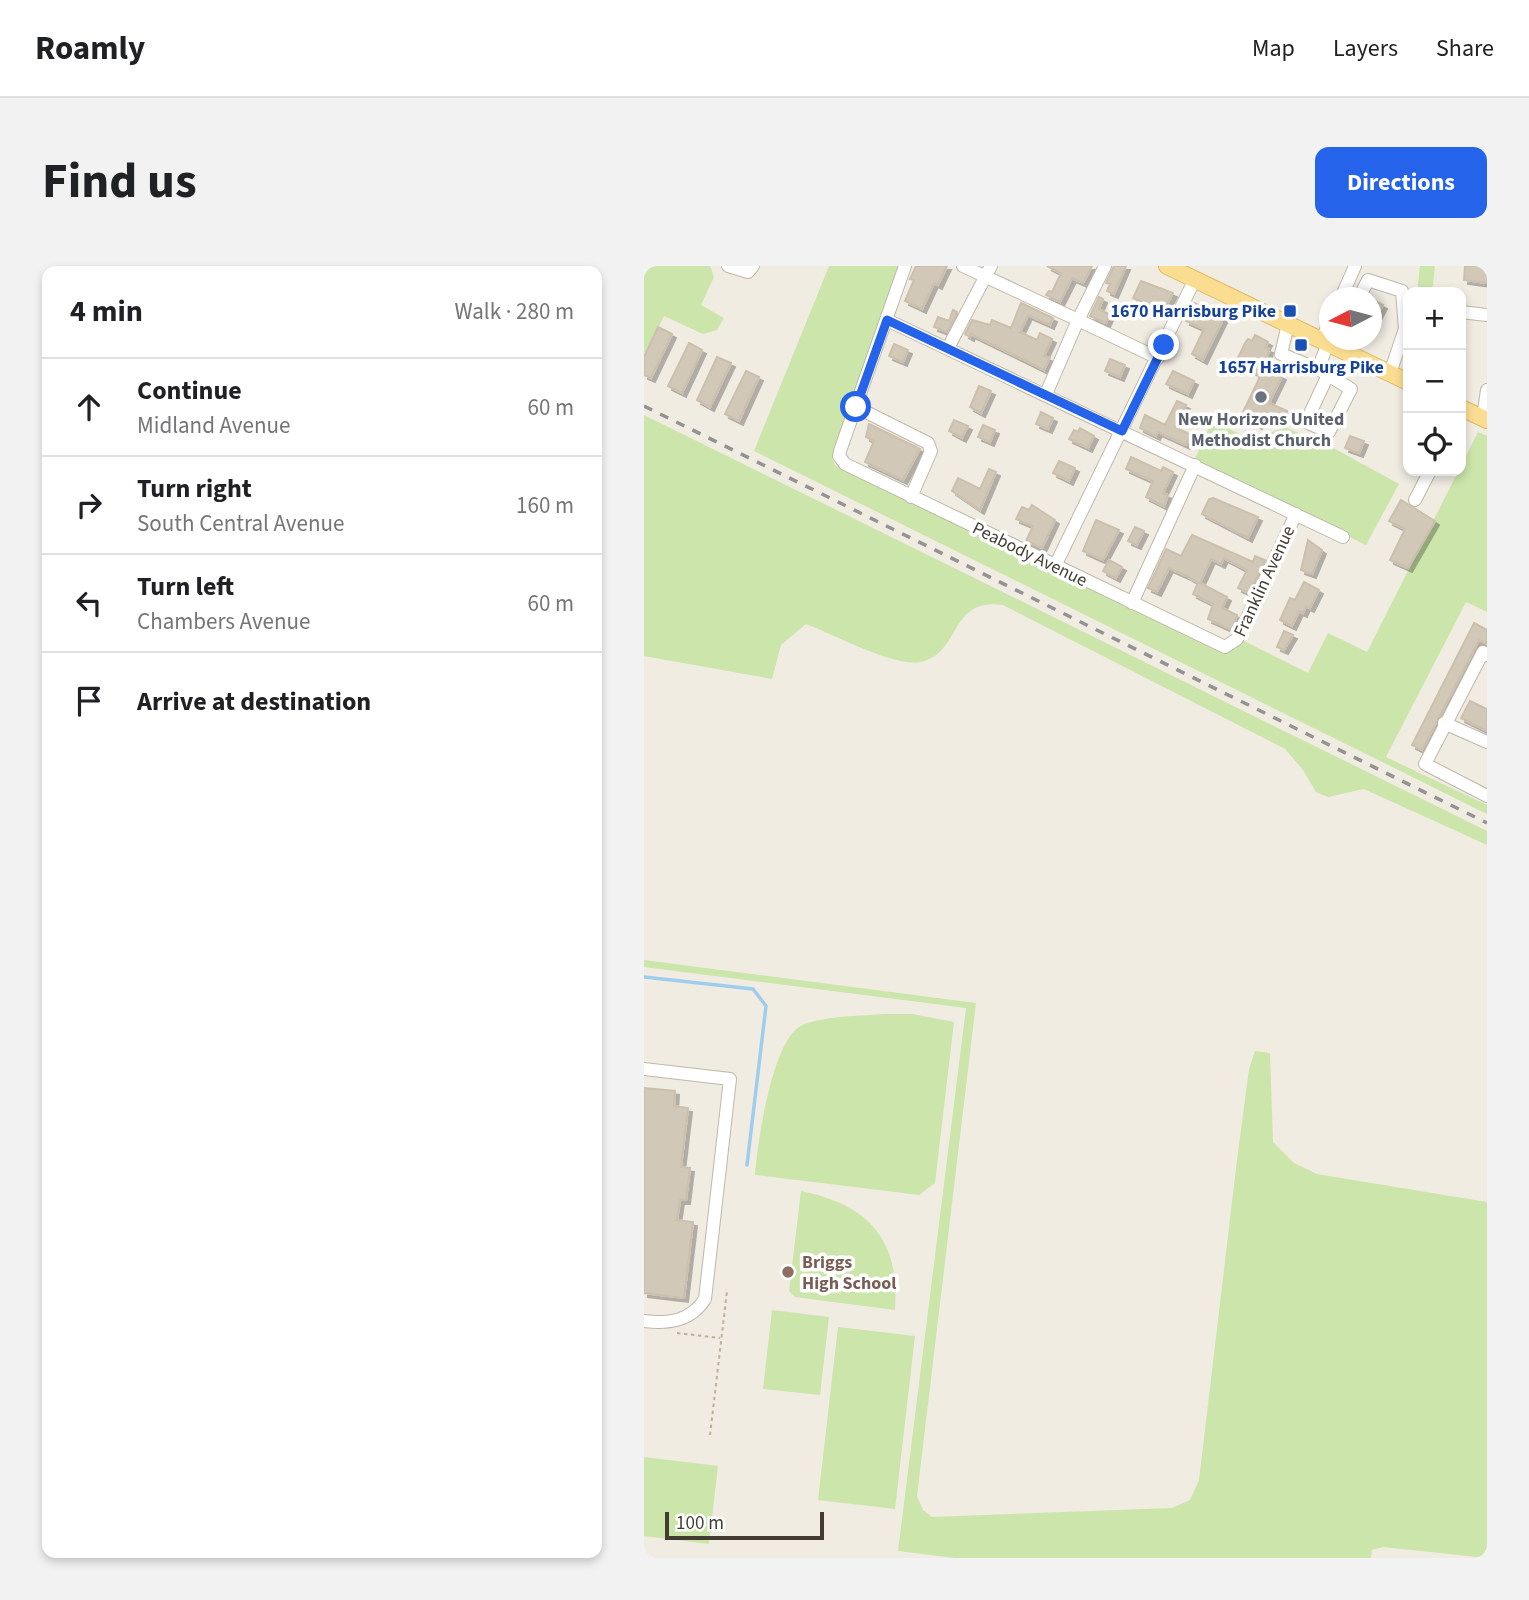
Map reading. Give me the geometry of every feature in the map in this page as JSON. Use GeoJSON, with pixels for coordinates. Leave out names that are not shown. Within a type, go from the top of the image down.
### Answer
{"type":"FeatureCollection","features":[{"type":"Feature","properties":{"kind":"main road"},"geometry":{"type":"LineString","coordinates":[[1167,266],[1319,337]]}},
{"type":"Feature","properties":{"kind":"main road"},"geometry":{"type":"LineString","coordinates":[[1347,350],[1403,379]]}},
{"type":"Feature","properties":{"kind":"main road"},"geometry":{"type":"LineString","coordinates":[[1466,411],[1485,419]]}},
{"type":"Feature","properties":{"kind":"street"},"geometry":{"type":"LineString","coordinates":[[728,266],[748,272],[753,266]]}},
{"type":"Feature","properties":{"kind":"street"},"geometry":{"type":"LineString","coordinates":[[905,266],[856,407],[928,443],[931,450],[911,497]]}},
{"type":"Feature","properties":{"kind":"street"},"geometry":{"type":"LineString","coordinates":[[963,266],[988,271],[1078,320],[1158,358]]}},
{"type":"Feature","properties":{"kind":"street"},"geometry":{"type":"LineString","coordinates":[[1046,394],[1105,266]]}},
{"type":"Feature","properties":{"kind":"street"},"geometry":{"type":"LineString","coordinates":[[1346,287],[1355,266]]}},
{"type":"Feature","properties":{"kind":"street"},"geometry":{"type":"LineString","coordinates":[[948,348],[988,271]]}},
{"type":"Feature","properties":{"kind":"street"},"geometry":{"type":"LineString","coordinates":[[1055,566],[1195,279]]}},
{"type":"Feature","properties":{"kind":"street"},"geometry":{"type":"LineString","coordinates":[[1364,287],[1368,280],[1402,291],[1405,329],[1391,373]]}},
{"type":"Feature","properties":{"kind":"street"},"geometry":{"type":"LineString","coordinates":[[1466,313],[1487,315]]}},
{"type":"Feature","properties":{"kind":"street"},"geometry":{"type":"LineString","coordinates":[[887,320],[1343,537]]}},
{"type":"Feature","properties":{"kind":"street"},"geometry":{"type":"LineString","coordinates":[[1288,324],[1281,354],[1323,372],[1331,350]]}},
{"type":"Feature","properties":{"kind":"street"},"geometry":{"type":"LineString","coordinates":[[1485,419],[1487,390]]}},
{"type":"Feature","properties":{"kind":"street","name":"Peabody Avenue"},"geometry":{"type":"LineString","coordinates":[[856,407],[839,456],[845,464],[1221,646],[1229,646]]}},
{"type":"Feature","properties":{"kind":"street"},"geometry":{"type":"LineString","coordinates":[[1132,603],[1195,465]]}},
{"type":"Feature","properties":{"kind":"street"},"geometry":{"type":"LineString","coordinates":[[1415,500],[1427,476]]}},
{"type":"Feature","properties":{"kind":"street","name":"Franklin Avenue"},"geometry":{"type":"LineString","coordinates":[[1229,646],[1237,639],[1296,513]]}},
{"type":"Feature","properties":{"kind":"street"},"geometry":{"type":"LineString","coordinates":[[1487,654],[1483,652],[1425,764],[1487,796]]}},
{"type":"Feature","properties":{"kind":"street"},"geometry":{"type":"LineString","coordinates":[[1444,723],[1487,742]]}},
{"type":"Feature","properties":{"kind":"street"},"geometry":{"type":"LineString","coordinates":[[644,1069],[730,1079],[705,1299],[697,1312],[683,1319],[663,1323],[644,1321]]}},
{"type":"Feature","properties":{"kind":"path"},"geometry":{"type":"LineString","coordinates":[[710,1435],[727,1291]]}},
{"type":"Feature","properties":{"kind":"path"},"geometry":{"type":"LineString","coordinates":[[670,1332],[721,1338]]}},
{"type":"Feature","properties":{"kind":"green space"},"geometry":{"type":"Polygon","coordinates":[[[644,266],[710,266],[714,277],[701,305],[724,318],[717,330],[703,334],[664,316],[644,357],[644,266]]]}},
{"type":"Feature","properties":{"kind":"green space"},"geometry":{"type":"Polygon","coordinates":[[[829,266],[899,266],[832,459],[835,465],[1214,648],[1242,640],[1308,673],[1328,633],[1367,652],[1456,476],[1466,476],[1466,456],[1478,432],[1487,436],[1487,612],[1466,602],[1386,757],[1487,805],[1487,814],[754,451],[829,266]]]}},
{"type":"Feature","properties":{"kind":"green space"},"geometry":{"type":"Polygon","coordinates":[[[1420,266],[1435,266],[1433,287],[1418,287],[1420,266]]]}},
{"type":"Feature","properties":{"kind":"green space"},"geometry":{"type":"Polygon","coordinates":[[[644,415],[1487,831],[1487,845],[1364,789],[1328,797],[1316,792],[1303,770],[1285,749],[1003,605],[985,605],[973,609],[964,617],[943,649],[920,662],[895,660],[879,655],[806,624],[781,645],[772,679],[644,656],[644,415]]]}},
{"type":"Feature","properties":{"kind":"green space"},"geometry":{"type":"Polygon","coordinates":[[[1212,421],[1253,440],[1285,427],[1337,450],[1399,484],[1366,545],[1194,461],[1212,421]]]}},
{"type":"Feature","properties":{"kind":"green space"},"geometry":{"type":"Polygon","coordinates":[[[644,960],[976,1003],[917,1496],[923,1510],[932,1517],[1172,1508],[1190,1500],[1199,1480],[1237,1160],[1249,1069],[1255,1051],[1270,1053],[1273,1142],[1294,1163],[1317,1174],[1487,1202],[1487,1558],[1383,1547],[1372,1550],[1371,1558],[955,1558],[898,1551],[966,1008],[644,967],[644,960]]]}},
{"type":"Feature","properties":{"kind":"green space"},"geometry":{"type":"Polygon","coordinates":[[[883,1014],[912,1014],[954,1022],[935,1183],[919,1195],[755,1175],[768,1096],[781,1053],[789,1037],[807,1023],[883,1014]]]}},
{"type":"Feature","properties":{"kind":"green space"},"geometry":{"type":"Polygon","coordinates":[[[801,1191],[845,1206],[862,1216],[875,1229],[892,1263],[895,1310],[795,1297],[789,1291],[801,1191]]]}},
{"type":"Feature","properties":{"kind":"green space"},"geometry":{"type":"Polygon","coordinates":[[[772,1310],[829,1317],[820,1395],[763,1389],[772,1310]]]}},
{"type":"Feature","properties":{"kind":"green space"},"geometry":{"type":"Polygon","coordinates":[[[838,1327],[915,1336],[895,1509],[818,1500],[838,1327]]]}},
{"type":"Feature","properties":{"kind":"green space"},"geometry":{"type":"Polygon","coordinates":[[[644,1457],[718,1466],[709,1544],[644,1536],[644,1457]]]}},
{"type":"Feature","properties":{"kind":"building"},"geometry":{"type":"Polygon","coordinates":[[[916,266],[947,266],[938,285],[934,283],[922,309],[905,301],[914,280],[910,279],[916,266]]]}},
{"type":"Feature","properties":{"kind":"building"},"geometry":{"type":"Polygon","coordinates":[[[1047,266],[1092,266],[1083,283],[1072,278],[1060,302],[1046,295],[1049,291],[1052,292],[1061,273],[1047,266]]]}},
{"type":"Feature","properties":{"kind":"building"},"geometry":{"type":"Polygon","coordinates":[[[1114,266],[1126,266],[1114,294],[1107,291],[1110,284],[1106,283],[1114,266]]]}},
{"type":"Feature","properties":{"kind":"building"},"geometry":{"type":"Polygon","coordinates":[[[1465,266],[1487,266],[1487,283],[1464,280],[1465,266]]]}},
{"type":"Feature","properties":{"kind":"building"},"geometry":{"type":"Polygon","coordinates":[[[1141,281],[1173,293],[1163,313],[1133,298],[1141,281]]]}},
{"type":"Feature","properties":{"kind":"building"},"geometry":{"type":"Polygon","coordinates":[[[1099,297],[1103,299],[1099,309],[1110,315],[1106,323],[1090,316],[1099,297]]]}},
{"type":"Feature","properties":{"kind":"building"},"geometry":{"type":"Polygon","coordinates":[[[1021,303],[1053,318],[1050,325],[1028,315],[1020,332],[1037,340],[1040,333],[1052,339],[1044,356],[1050,358],[1044,370],[971,334],[970,337],[965,334],[972,320],[990,325],[992,320],[1011,328],[1021,303]]]}},
{"type":"Feature","properties":{"kind":"building"},"geometry":{"type":"Polygon","coordinates":[[[1194,303],[1224,317],[1203,360],[1192,354],[1204,329],[1186,321],[1194,303]]]}},
{"type":"Feature","properties":{"kind":"building"},"geometry":{"type":"Polygon","coordinates":[[[953,310],[957,312],[947,332],[934,327],[938,317],[949,321],[953,310]]]}},
{"type":"Feature","properties":{"kind":"building"},"geometry":{"type":"Polygon","coordinates":[[[658,327],[672,334],[651,378],[644,375],[644,357],[658,327]]]}},
{"type":"Feature","properties":{"kind":"building","name":"New Horizons United Methodist Church"},"geometry":{"type":"Polygon","coordinates":[[[1255,335],[1268,342],[1265,348],[1269,349],[1268,354],[1262,367],[1282,376],[1269,403],[1287,411],[1282,420],[1265,412],[1258,425],[1241,416],[1259,379],[1258,374],[1236,362],[1245,343],[1248,339],[1252,341],[1255,335]]]}},
{"type":"Feature","properties":{"kind":"building"},"geometry":{"type":"Polygon","coordinates":[[[689,343],[702,350],[682,393],[668,386],[689,343]]]}},
{"type":"Feature","properties":{"kind":"building"},"geometry":{"type":"Polygon","coordinates":[[[894,344],[908,350],[903,362],[889,356],[894,344]]]}},
{"type":"Feature","properties":{"kind":"building"},"geometry":{"type":"Polygon","coordinates":[[[717,357],[731,363],[710,407],[697,400],[717,357]]]}},
{"type":"Feature","properties":{"kind":"building"},"geometry":{"type":"Polygon","coordinates":[[[1110,359],[1125,365],[1120,377],[1105,371],[1110,359]]]}},
{"type":"Feature","properties":{"kind":"building"},"geometry":{"type":"Polygon","coordinates":[[[746,371],[759,377],[739,421],[725,414],[746,371]]]}},
{"type":"Feature","properties":{"kind":"building"},"geometry":{"type":"Polygon","coordinates":[[[1173,371],[1194,381],[1188,394],[1166,384],[1173,371]]]}},
{"type":"Feature","properties":{"kind":"building"},"geometry":{"type":"Polygon","coordinates":[[[979,386],[991,391],[981,413],[970,407],[979,386]]]}},
{"type":"Feature","properties":{"kind":"building"},"geometry":{"type":"Polygon","coordinates":[[[1177,401],[1186,405],[1175,427],[1191,435],[1186,445],[1158,432],[1156,436],[1140,428],[1145,415],[1165,425],[1177,401]]]}},
{"type":"Feature","properties":{"kind":"building"},"geometry":{"type":"Polygon","coordinates":[[[1041,412],[1053,418],[1048,429],[1036,424],[1041,412]]]}},
{"type":"Feature","properties":{"kind":"building"},"geometry":{"type":"Polygon","coordinates":[[[954,420],[968,426],[962,438],[949,431],[954,420]]]}},
{"type":"Feature","properties":{"kind":"building"},"geometry":{"type":"Polygon","coordinates":[[[869,424],[920,449],[903,480],[865,462],[874,441],[866,437],[869,424]]]}},
{"type":"Feature","properties":{"kind":"building"},"geometry":{"type":"Polygon","coordinates":[[[983,425],[995,430],[990,442],[978,437],[983,425]]]}},
{"type":"Feature","properties":{"kind":"building"},"geometry":{"type":"Polygon","coordinates":[[[1080,428],[1094,436],[1088,448],[1069,439],[1074,430],[1078,432],[1080,428]]]}},
{"type":"Feature","properties":{"kind":"building"},"geometry":{"type":"Polygon","coordinates":[[[1350,436],[1364,441],[1359,453],[1345,448],[1350,436]]]}},
{"type":"Feature","properties":{"kind":"building"},"geometry":{"type":"Polygon","coordinates":[[[1131,457],[1161,471],[1163,467],[1173,472],[1163,493],[1168,495],[1164,506],[1146,497],[1153,481],[1126,469],[1131,457]]]}},
{"type":"Feature","properties":{"kind":"building"},"geometry":{"type":"Polygon","coordinates":[[[1059,461],[1075,468],[1069,481],[1053,473],[1059,461]]]}},
{"type":"Feature","properties":{"kind":"building"},"geometry":{"type":"Polygon","coordinates":[[[989,469],[996,472],[980,510],[952,491],[958,478],[980,489],[989,469]]]}},
{"type":"Feature","properties":{"kind":"building"},"geometry":{"type":"Polygon","coordinates":[[[1213,498],[1258,517],[1248,538],[1202,514],[1209,499],[1213,498]]]}},
{"type":"Feature","properties":{"kind":"building"},"geometry":{"type":"Polygon","coordinates":[[[1401,500],[1435,521],[1408,568],[1390,560],[1405,529],[1389,521],[1401,500]]]}},
{"type":"Feature","properties":{"kind":"building"},"geometry":{"type":"Polygon","coordinates":[[[1032,505],[1055,520],[1042,548],[1026,541],[1033,526],[1016,519],[1022,507],[1029,510],[1032,505]]]}},
{"type":"Feature","properties":{"kind":"building"},"geometry":{"type":"Polygon","coordinates":[[[1096,520],[1119,530],[1103,560],[1083,551],[1096,520]]]}},
{"type":"Feature","properties":{"kind":"building"},"geometry":{"type":"Polygon","coordinates":[[[1135,527],[1144,531],[1137,545],[1128,541],[1135,527]]]}},
{"type":"Feature","properties":{"kind":"building"},"geometry":{"type":"Polygon","coordinates":[[[1192,535],[1253,562],[1255,556],[1265,560],[1249,593],[1238,588],[1247,570],[1224,558],[1221,564],[1211,559],[1200,583],[1227,597],[1222,608],[1237,615],[1232,630],[1208,619],[1213,604],[1193,594],[1198,583],[1187,576],[1169,568],[1157,592],[1148,588],[1166,549],[1181,556],[1192,535]]]}},
{"type":"Feature","properties":{"kind":"building"},"geometry":{"type":"Polygon","coordinates":[[[1308,540],[1322,550],[1312,574],[1301,570],[1308,540]]]}},
{"type":"Feature","properties":{"kind":"building"},"geometry":{"type":"Polygon","coordinates":[[[1109,560],[1122,567],[1116,578],[1103,571],[1109,560]]]}},
{"type":"Feature","properties":{"kind":"building"},"geometry":{"type":"Polygon","coordinates":[[[1304,582],[1319,590],[1310,608],[1306,606],[1303,613],[1299,611],[1292,626],[1280,620],[1290,598],[1295,600],[1304,582]]]}},
{"type":"Feature","properties":{"kind":"building"},"geometry":{"type":"Polygon","coordinates":[[[1474,623],[1487,630],[1487,644],[1479,640],[1422,750],[1412,745],[1474,623]]]}},
{"type":"Feature","properties":{"kind":"building"},"geometry":{"type":"Polygon","coordinates":[[[1284,631],[1293,635],[1284,650],[1277,647],[1284,631]]]}},
{"type":"Feature","properties":{"kind":"building"},"geometry":{"type":"Polygon","coordinates":[[[1470,701],[1487,709],[1487,731],[1461,718],[1470,701]]]}},
{"type":"Feature","properties":{"kind":"building"},"geometry":{"type":"Polygon","coordinates":[[[644,1088],[675,1091],[674,1106],[688,1108],[681,1167],[690,1168],[686,1200],[680,1200],[677,1220],[693,1222],[684,1298],[644,1293],[644,1088]]]}},
{"type":"Feature","properties":{"kind":"waterway"},"geometry":{"type":"LineString","coordinates":[[644,977],[753,989],[766,1006],[747,1165]]}},
{"type":"Feature","properties":{"kind":"railway"},"geometry":{"type":"LineString","coordinates":[[644,406],[1487,823]]}},
{"type":"Feature","properties":{"kind":"place","name":"1670 Harrisburg Pike"},"geometry":{"type":"Point","coordinates":[1290,311]}},
{"type":"Feature","properties":{"kind":"place","name":"1657 Harrisburg Pike"},"geometry":{"type":"Point","coordinates":[1301,345]}},
{"type":"Feature","properties":{"kind":"place","name":"New Horizons United Methodist Church"},"geometry":{"type":"Point","coordinates":[1261,397]}},
{"type":"Feature","properties":{"kind":"place","name":"Briggs High School"},"geometry":{"type":"Point","coordinates":[788,1272]}},
{"type":"Feature","properties":{"kind":"route"},"geometry":{"type":"LineString","coordinates":[[856,407],[887,320],[1122,431],[1164,345]]}}]}
